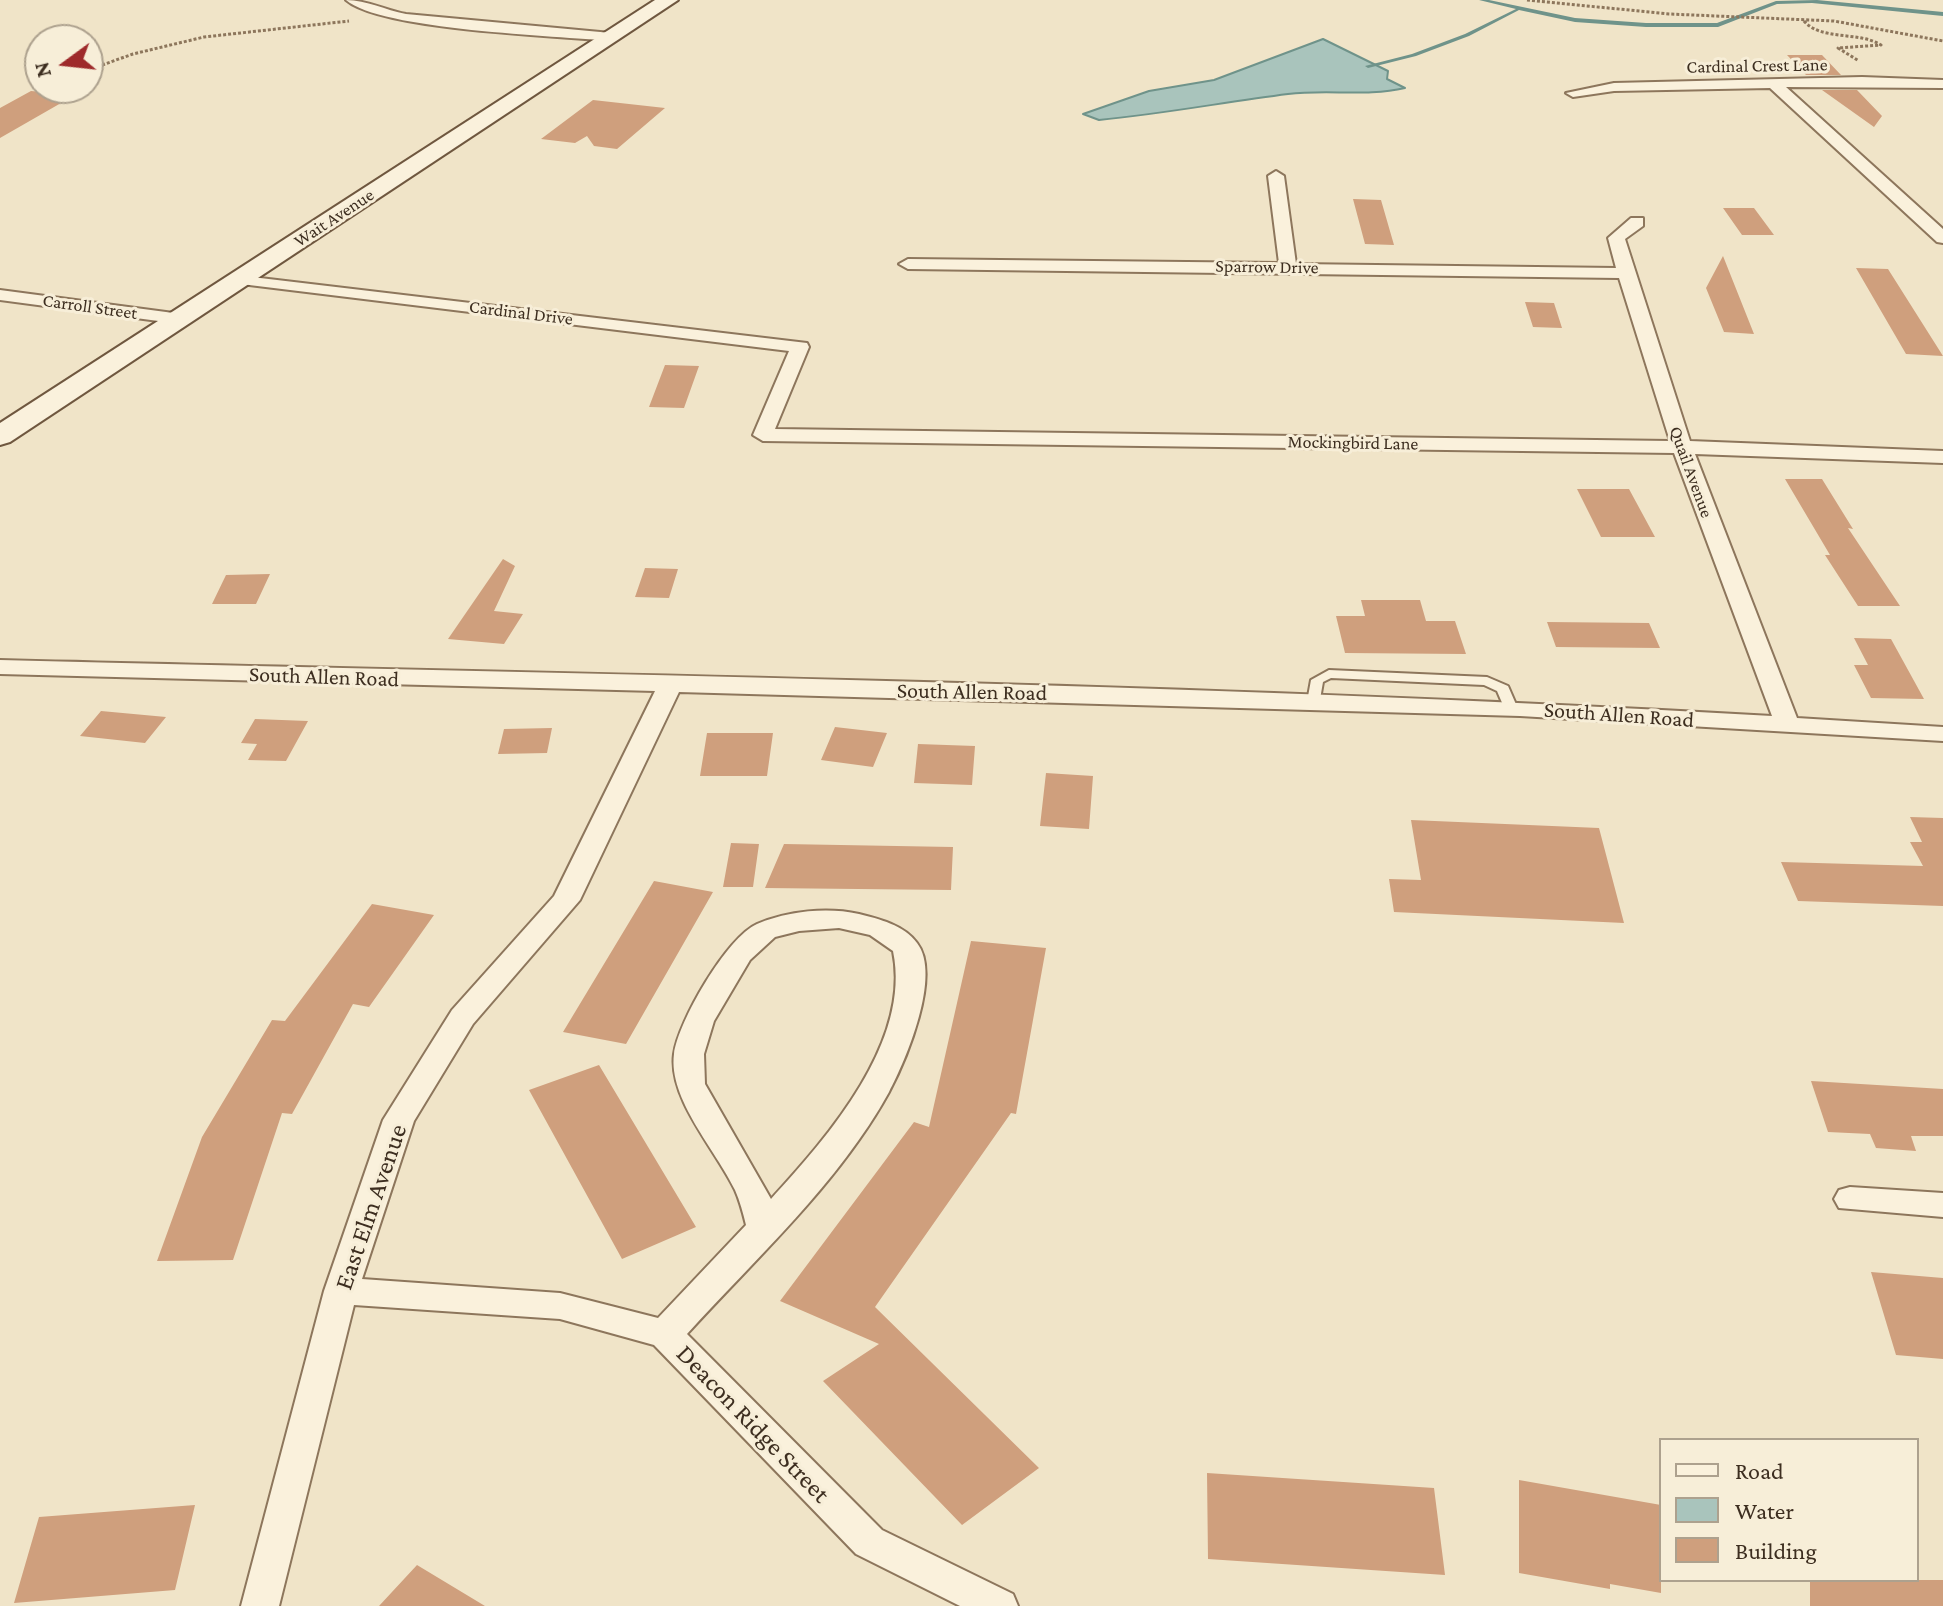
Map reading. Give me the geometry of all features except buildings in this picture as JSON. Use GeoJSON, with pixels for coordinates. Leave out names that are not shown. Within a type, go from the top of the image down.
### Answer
{"type":"FeatureCollection","features":[{"type":"Feature","properties":{"kind":"main road","name":"Wait Avenue"},"geometry":{"type":"LineString","coordinates":[[0,436],[668,0]]}},
{"type":"Feature","properties":{"kind":"street"},"geometry":{"type":"LineString","coordinates":[[353,0],[377,12],[406,18],[611,37]]}},
{"type":"Feature","properties":{"kind":"street","name":"Cardinal Crest Lane"},"geometry":{"type":"LineString","coordinates":[[1573,93],[1614,87],[1773,83],[1878,81],[1943,84]]}},
{"type":"Feature","properties":{"kind":"street"},"geometry":{"type":"LineString","coordinates":[[1773,83],[1943,238]]}},
{"type":"Feature","properties":{"kind":"street"},"geometry":{"type":"LineString","coordinates":[[1276,176],[1288,267]]}},
{"type":"Feature","properties":{"kind":"street","name":"Quail Avenue"},"geometry":{"type":"LineString","coordinates":[[1637,222],[1616,238],[1625,273],[1680,447],[1788,726]]}},
{"type":"Feature","properties":{"kind":"street","name":"Sparrow Drive"},"geometry":{"type":"LineString","coordinates":[[908,264],[1625,273]]}},
{"type":"Feature","properties":{"kind":"street","name":"Cardinal Drive"},"geometry":{"type":"LineString","coordinates":[[241,279],[800,347],[763,435]]}},
{"type":"Feature","properties":{"kind":"street","name":"Carroll Street"},"geometry":{"type":"LineString","coordinates":[[0,295],[181,319]]}},
{"type":"Feature","properties":{"kind":"street","name":"Mockingbird Lane"},"geometry":{"type":"LineString","coordinates":[[763,435],[1680,447],[1943,457]]}},
{"type":"Feature","properties":{"kind":"street","name":"South Allen Road"},"geometry":{"type":"LineString","coordinates":[[0,667],[1314,702],[1511,709],[1943,734]]}},
{"type":"Feature","properties":{"kind":"street","name":"East Elm Avenue"},"geometry":{"type":"LineString","coordinates":[[260,1606],[341,1291],[399,1120],[462,1017],[566,900],[670,686]]}},
{"type":"Feature","properties":{"kind":"street"},"geometry":{"type":"LineString","coordinates":[[665,1334],[763,1226],[843,1137],[875,1089],[900,1030],[913,979],[906,947],[879,928],[839,919],[799,922],[765,931],[740,954],[699,1021],[689,1054],[690,1084],[752,1191],[763,1226]]}},
{"type":"Feature","properties":{"kind":"street"},"geometry":{"type":"LineString","coordinates":[[1850,1199],[1943,1205]]}},
{"type":"Feature","properties":{"kind":"street","name":"Deacon Ridge Street"},"geometry":{"type":"LineString","coordinates":[[341,1291],[560,1306],[665,1334],[869,1542],[999,1606]]}},
{"type":"Feature","properties":{"kind":"lane"},"geometry":{"type":"LineString","coordinates":[[1314,702],[1317,680],[1329,674],[1487,681],[1503,689],[1511,709]]}},
{"type":"Feature","properties":{"kind":"path"},"geometry":{"type":"LineString","coordinates":[[1527,0],[1669,14],[1834,21],[1943,41]]}},
{"type":"Feature","properties":{"kind":"path"},"geometry":{"type":"LineString","coordinates":[[104,64],[128,54],[174,44],[271,28],[338,24],[377,12]]}},
{"type":"Feature","properties":{"kind":"path"},"geometry":{"type":"LineString","coordinates":[[1805,20],[1802,22],[1819,31],[1874,39],[1881,45],[1838,48],[1879,70],[1875,77],[1878,81]]}},
{"type":"Feature","properties":{"kind":"water"},"geometry":{"type":"Polygon","coordinates":[[[1323,39],[1388,71],[1387,79],[1405,88],[1376,92],[1288,94],[1099,120],[1083,114],[1149,91],[1214,80],[1323,39]]]}},
{"type":"Feature","properties":{"kind":"waterway"},"geometry":{"type":"LineString","coordinates":[[1482,0],[1575,20],[1646,25],[1718,25],[1776,3],[1812,1],[1943,14]]}},
{"type":"Feature","properties":{"kind":"waterway"},"geometry":{"type":"LineString","coordinates":[[1368,66],[1414,55],[1467,35],[1517,10]]}}]}
